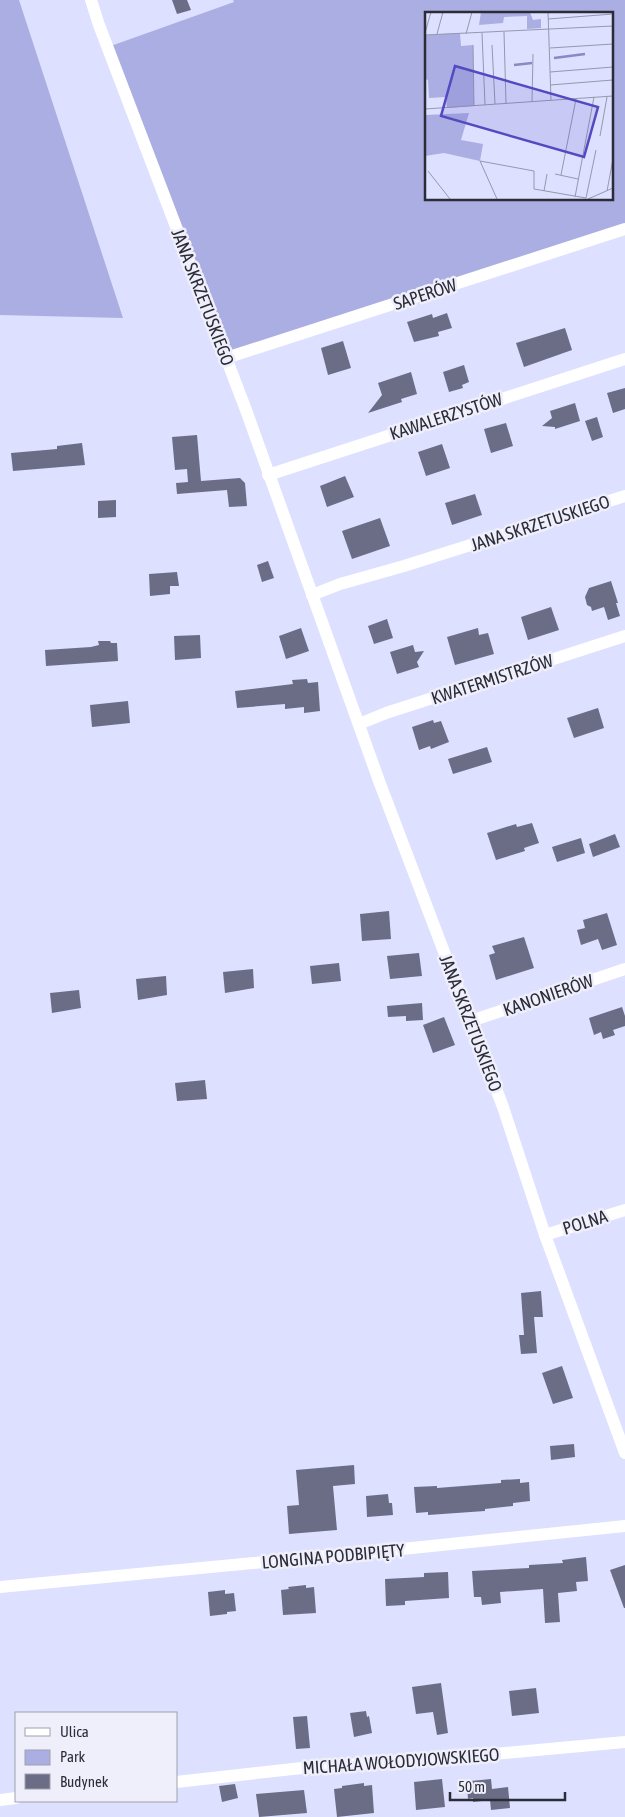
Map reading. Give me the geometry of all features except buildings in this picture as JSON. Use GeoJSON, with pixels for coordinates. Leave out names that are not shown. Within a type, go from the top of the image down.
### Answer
{"type":"FeatureCollection","features":[{"type":"Feature","properties":{"kind":"street","name":"JANA SKRZETUSKIEGO"},"geometry":{"type":"LineString","coordinates":[[91,0],[226,358],[359,724],[503,1107],[545,1235],[625,1453]]}},
{"type":"Feature","properties":{"kind":"street","name":"SAPERÓW"},"geometry":{"type":"LineString","coordinates":[[226,358],[625,229]]}},
{"type":"Feature","properties":{"kind":"street","name":"KAWALERZYSTÓW"},"geometry":{"type":"LineString","coordinates":[[268,475],[625,359]]}},
{"type":"Feature","properties":{"kind":"street","name":"JANA SKRZETUSKIEGO"},"geometry":{"type":"LineString","coordinates":[[312,594],[625,496]]}},
{"type":"Feature","properties":{"kind":"street","name":"KWATERMISTRZÓW"},"geometry":{"type":"LineString","coordinates":[[359,724],[386,713],[625,636]]}},
{"type":"Feature","properties":{"kind":"street","name":"KANONIERÓW"},"geometry":{"type":"LineString","coordinates":[[471,1021],[625,969]]}},
{"type":"Feature","properties":{"kind":"street","name":"POLNA"},"geometry":{"type":"LineString","coordinates":[[545,1235],[625,1210]]}},
{"type":"Feature","properties":{"kind":"street","name":"LONGINA PODBIPIĘTY"},"geometry":{"type":"LineString","coordinates":[[0,1587],[625,1526]]}},
{"type":"Feature","properties":{"kind":"street","name":"MICHAŁA WOŁODYJOWSKIEGO"},"geometry":{"type":"LineString","coordinates":[[178,1782],[302,1768],[472,1756],[625,1742]]}},
{"type":"Feature","properties":{"kind":"street"},"geometry":{"type":"LineString","coordinates":[[0,1800],[15,1798]]}},
{"type":"Feature","properties":{"kind":"green space"},"geometry":{"type":"Polygon","coordinates":[[[0,0],[19,0],[123,318],[0,315],[0,0]]]}},
{"type":"Feature","properties":{"kind":"green space"},"geometry":{"type":"Polygon","coordinates":[[[233,0],[625,0],[625,229],[226,358],[108,47],[234,2],[233,0]]]}}]}
